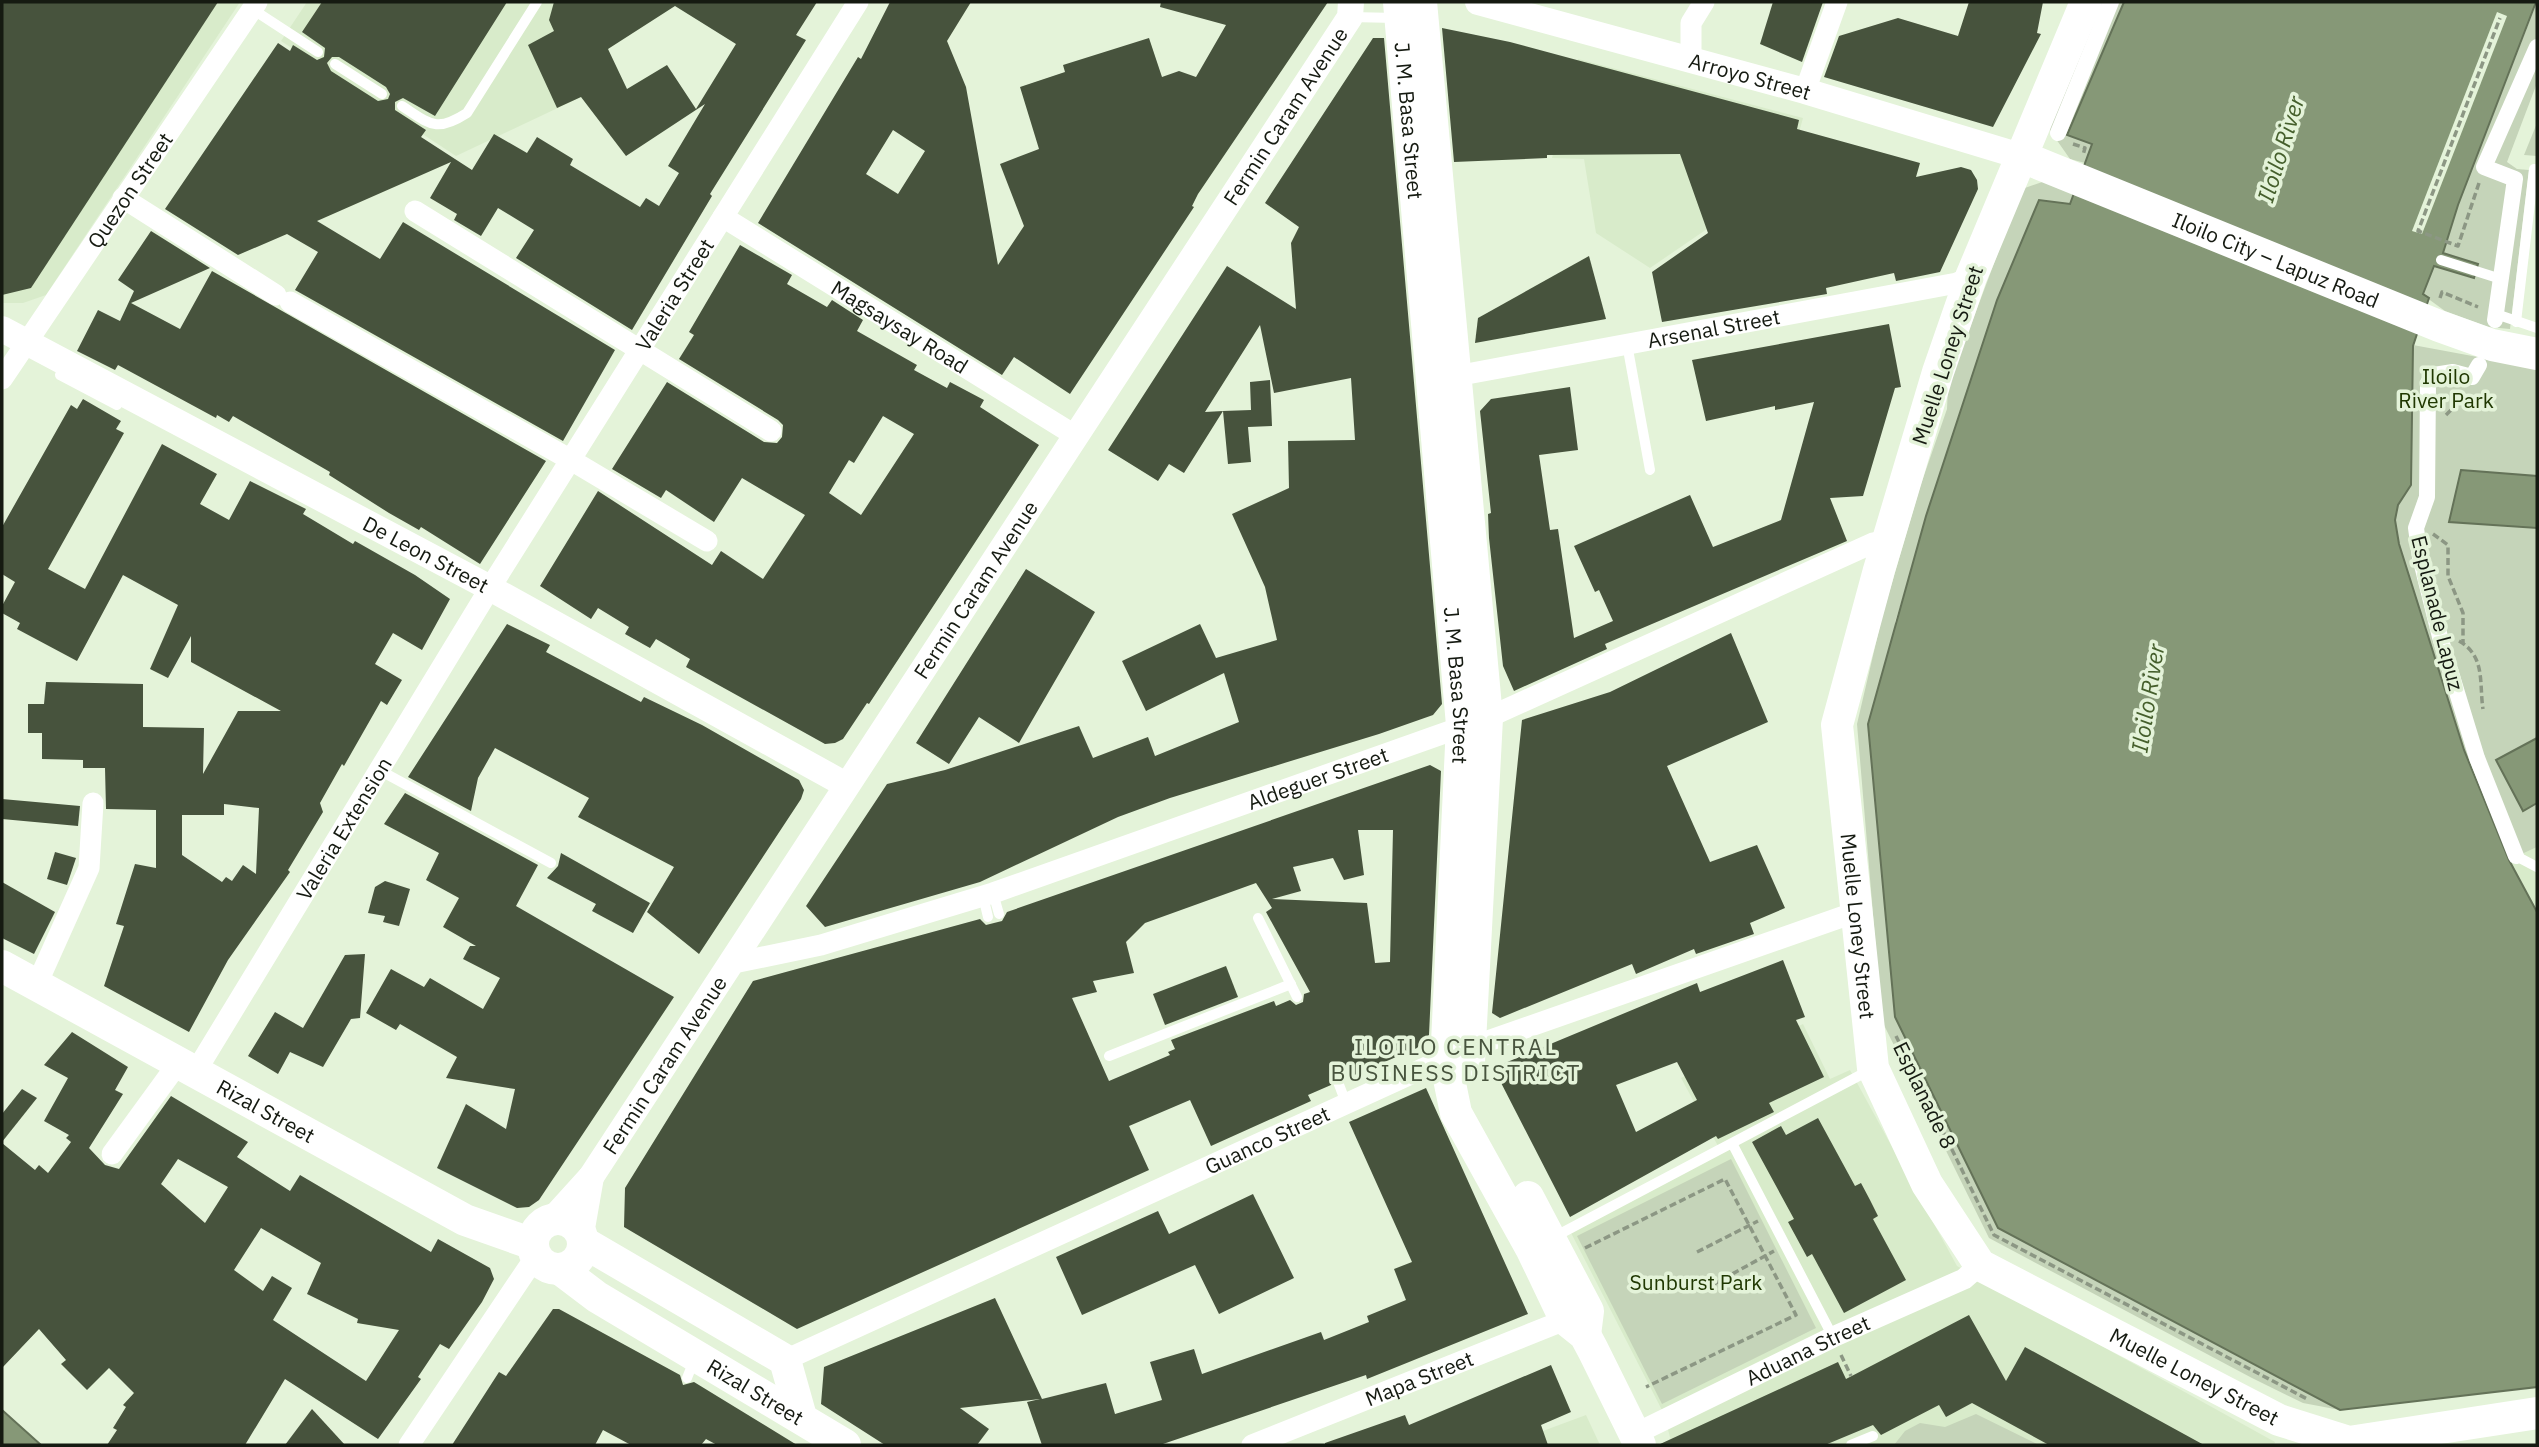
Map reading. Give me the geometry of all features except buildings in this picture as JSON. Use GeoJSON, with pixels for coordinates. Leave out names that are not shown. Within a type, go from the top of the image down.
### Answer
{"type":"FeatureCollection","features":[{"type":"Feature","properties":{"kind":"main road","name":"Muelle Loney Street"},"geometry":{"type":"LineString","coordinates":[[2086,2],[1971,277],[1938,372],[1837,726],[1873,1068],[1927,1184],[1980,1265],[2279,1420],[2347,1444],[2537,1413]]}},
{"type":"Feature","properties":{"kind":"main road","name":"J. M. Basa Street"},"geometry":{"type":"LineString","coordinates":[[1407,7],[1456,376],[1474,721],[1458,1053],[1450,1095],[1456,1114],[1532,1250],[1579,1322],[1638,1440]]}},
{"type":"Feature","properties":{"kind":"main road","name":"J. M. Basa Street"},"geometry":{"type":"LineString","coordinates":[[1407,7],[1474,721]]}},
{"type":"Feature","properties":{"kind":"main road","name":"Iloilo City – Lapuz Road"},"geometry":{"type":"LineString","coordinates":[[2020,156],[2439,326],[2492,345],[2537,354]]}},
{"type":"Feature","properties":{"kind":"main road","name":"Rizal Street"},"geometry":{"type":"LineString","coordinates":[[2,966],[466,1220],[487,1230],[545,1247],[597,1297],[845,1445]]}},
{"type":"Feature","properties":{"kind":"main road","name":"J. M. Basa Street"},"geometry":{"type":"LineString","coordinates":[[1458,1053],[1477,1108],[1564,1245],[1579,1322]]}},
{"type":"Feature","properties":{"kind":"main road","name":"Rizal Street"},"geometry":{"type":"LineString","coordinates":[[582,1238],[785,1360]]}},
{"type":"Feature","properties":{"kind":"main road"},"geometry":{"type":"LineString","coordinates":[[545,1247],[577,1261],[582,1238]]}},
{"type":"Feature","properties":{"kind":"main road"},"geometry":{"type":"LineString","coordinates":[[785,1360],[801,1418]]}},
{"type":"Feature","properties":{"kind":"street","name":"Valeria Street"},"geometry":{"type":"LineString","coordinates":[[490,588],[858,2]]}},
{"type":"Feature","properties":{"kind":"street","name":"Arroyo Street"},"geometry":{"type":"LineString","coordinates":[[1478,2],[1805,91],[2020,156]]}},
{"type":"Feature","properties":{"kind":"street"},"geometry":{"type":"LineString","coordinates":[[1691,60],[1691,23],[1704,2]]}},
{"type":"Feature","properties":{"kind":"street"},"geometry":{"type":"LineString","coordinates":[[1805,91],[1837,2]]}},
{"type":"Feature","properties":{"kind":"street"},"geometry":{"type":"LineString","coordinates":[[2061,137],[2112,2]]}},
{"type":"Feature","properties":{"kind":"street","name":"Quezon Street"},"geometry":{"type":"LineString","coordinates":[[2,379],[254,6]]}},
{"type":"Feature","properties":{"kind":"street","name":"Fermin Caram Avenue"},"geometry":{"type":"LineString","coordinates":[[409,1445],[483,1330],[545,1247],[591,1177],[1351,10]]}},
{"type":"Feature","properties":{"kind":"street"},"geometry":{"type":"LineString","coordinates":[[2496,317],[2515,179],[2484,167],[2537,47]]}},
{"type":"Feature","properties":{"kind":"street"},"geometry":{"type":"LineString","coordinates":[[123,198],[283,299],[571,460],[707,541]]}},
{"type":"Feature","properties":{"kind":"street"},"geometry":{"type":"LineString","coordinates":[[415,211],[771,431]]}},
{"type":"Feature","properties":{"kind":"street","name":"Magsaysay Road"},"geometry":{"type":"LineString","coordinates":[[723,217],[1076,436]]}},
{"type":"Feature","properties":{"kind":"street","name":"Arsenal Street"},"geometry":{"type":"LineString","coordinates":[[1456,376],[1957,283],[1971,277]]}},
{"type":"Feature","properties":{"kind":"street","name":"De Leon Street"},"geometry":{"type":"LineString","coordinates":[[2,329],[153,417],[490,588],[846,785]]}},
{"type":"Feature","properties":{"kind":"street","name":"Esplanade Lapuz"},"geometry":{"type":"LineString","coordinates":[[2476,371],[2443,372],[2434,375],[2428,383],[2427,497],[2416,528],[2424,570],[2455,687],[2477,758],[2516,856]]}},
{"type":"Feature","properties":{"kind":"street","name":"Aldeguer Street"},"geometry":{"type":"LineString","coordinates":[[729,964],[990,905],[1474,721],[1873,543],[1888,540]]}},
{"type":"Feature","properties":{"kind":"street","name":"Valeria Extension"},"geometry":{"type":"LineString","coordinates":[[112,1154],[188,1067],[379,770],[490,588]]}},
{"type":"Feature","properties":{"kind":"street"},"geometry":{"type":"LineString","coordinates":[[37,984],[89,868],[93,803]]}},
{"type":"Feature","properties":{"kind":"street","name":"Guanco Street"},"geometry":{"type":"LineString","coordinates":[[785,1360],[1458,1053],[1856,912]]}},
{"type":"Feature","properties":{"kind":"street","name":"Fermin Caram Avenue"},"geometry":{"type":"LineString","coordinates":[[582,1238],[591,1177]]}},
{"type":"Feature","properties":{"kind":"street","name":"Aduana Street"},"geometry":{"type":"LineString","coordinates":[[1638,1440],[1833,1337],[1964,1279],[1980,1265]]}},
{"type":"Feature","properties":{"kind":"street","name":"Mapa Street"},"geometry":{"type":"LineString","coordinates":[[1264,1443],[1579,1322]]}},
{"type":"Feature","properties":{"kind":"lane"},"geometry":{"type":"LineString","coordinates":[[401,106],[433,126],[449,125],[467,113],[537,2]]}},
{"type":"Feature","properties":{"kind":"lane"},"geometry":{"type":"LineString","coordinates":[[254,6],[318,52]]}},
{"type":"Feature","properties":{"kind":"lane"},"geometry":{"type":"LineString","coordinates":[[1351,10],[1407,7]]}},
{"type":"Feature","properties":{"kind":"lane"},"geometry":{"type":"LineString","coordinates":[[335,64],[382,94]]}},
{"type":"Feature","properties":{"kind":"lane"},"geometry":{"type":"LineString","coordinates":[[2516,322],[2534,169]]}},
{"type":"Feature","properties":{"kind":"lane"},"geometry":{"type":"LineString","coordinates":[[2441,260],[2501,279]]}},
{"type":"Feature","properties":{"kind":"lane"},"geometry":{"type":"LineString","coordinates":[[2496,317],[2537,328]]}},
{"type":"Feature","properties":{"kind":"lane"},"geometry":{"type":"LineString","coordinates":[[1627,344],[1650,470]]}},
{"type":"Feature","properties":{"kind":"lane"},"geometry":{"type":"LineString","coordinates":[[66,364],[60,375],[127,410]]}},
{"type":"Feature","properties":{"kind":"lane"},"geometry":{"type":"LineString","coordinates":[[379,770],[551,863]]}},
{"type":"Feature","properties":{"kind":"lane"},"geometry":{"type":"LineString","coordinates":[[2516,856],[2537,867]]}},
{"type":"Feature","properties":{"kind":"lane"},"geometry":{"type":"LineString","coordinates":[[1258,918],[1297,997]]}},
{"type":"Feature","properties":{"kind":"lane"},"geometry":{"type":"LineString","coordinates":[[1109,1056],[1291,984]]}},
{"type":"Feature","properties":{"kind":"lane"},"geometry":{"type":"LineString","coordinates":[[1564,1245],[1733,1145],[1873,1068]]}},
{"type":"Feature","properties":{"kind":"lane"},"geometry":{"type":"LineString","coordinates":[[1338,1082],[1346,1103]]}},
{"type":"Feature","properties":{"kind":"lane"},"geometry":{"type":"LineString","coordinates":[[1733,1145],[1833,1337]]}},
{"type":"Feature","properties":{"kind":"lane"},"geometry":{"type":"LineString","coordinates":[[687,1378],[694,1363]]}},
{"type":"Feature","properties":{"kind":"lane"},"geometry":{"type":"LineString","coordinates":[[1851,1445],[1873,1436]]}},
{"type":"Feature","properties":{"kind":"path"},"geometry":{"type":"LineString","coordinates":[[2484,167],[2458,246],[2418,230],[2501,18]]}},
{"type":"Feature","properties":{"kind":"path"},"geometry":{"type":"LineString","coordinates":[[2061,137],[2085,148]]}},
{"type":"Feature","properties":{"kind":"path"},"geometry":{"type":"LineString","coordinates":[[2442,292],[2496,317]]}},
{"type":"Feature","properties":{"kind":"path"},"geometry":{"type":"LineString","coordinates":[[2443,419],[2463,401],[2476,371]]}},
{"type":"Feature","properties":{"kind":"path"},"geometry":{"type":"LineString","coordinates":[[2416,528],[2438,537],[2448,545],[2448,576],[2463,613],[2463,643]]}},
{"type":"Feature","properties":{"kind":"path","name":"Esplanade 8"},"geometry":{"type":"LineString","coordinates":[[1893,1029],[1994,1234],[2309,1400],[2317,1409]]}},
{"type":"Feature","properties":{"kind":"path"},"geometry":{"type":"LineString","coordinates":[[1564,1245],[1725,1178],[1796,1315],[1646,1387]]}},
{"type":"Feature","properties":{"kind":"path"},"geometry":{"type":"LineString","coordinates":[[1697,1252],[1768,1216]]}},
{"type":"Feature","properties":{"kind":"path"},"geometry":{"type":"LineString","coordinates":[[1714,1284],[1784,1246]]}},
{"type":"Feature","properties":{"kind":"shaded area"},"geometry":{"type":"Polygon","coordinates":[[[2,2],[240,2],[46,295],[23,303],[2,303],[2,2]]]}},
{"type":"Feature","properties":{"kind":"shaded area"},"geometry":{"type":"Polygon","coordinates":[[[307,2],[604,2],[554,31],[581,97],[456,156],[281,41],[307,2]]]}},
{"type":"Feature","properties":{"kind":"shaded area"},"geometry":{"type":"Polygon","coordinates":[[[1578,59],[1803,118],[1777,213],[1707,229],[1650,268],[1596,233],[1584,159],[1552,158],[1578,59]]]}},
{"type":"Feature","properties":{"kind":"shaded area"},"geometry":{"type":"Polygon","coordinates":[[[2537,847],[2537,912],[2509,860],[2537,847]]]}},
{"type":"Feature","properties":{"kind":"shaded area"},"geometry":{"type":"Polygon","coordinates":[[[1803,1024],[1830,1079],[1850,1070],[1957,1266],[2275,1442],[2274,1445],[1672,1445],[1664,1414],[1568,1227],[1718,1146],[1681,1078],[1751,1043],[1753,1047],[1803,1024]]]}},
{"type":"Feature","properties":{"kind":"shaded area"},"geometry":{"type":"Polygon","coordinates":[[[1586,1415],[1600,1445],[1505,1445],[1586,1415]]]}},
{"type":"Feature","properties":{"kind":"green space"},"geometry":{"type":"Polygon","coordinates":[[[2102,2],[2133,2],[2067,135],[2092,144],[2085,163],[2070,159],[2049,129],[2102,2]]]}},
{"type":"Feature","properties":{"kind":"green space"},"geometry":{"type":"Polygon","coordinates":[[[2537,2],[2537,83],[2507,162],[2517,169],[2529,170],[2510,329],[2488,327],[2445,311],[2423,295],[2434,266],[2473,278],[2443,253],[2458,205],[2537,2]]]}},
{"type":"Feature","properties":{"kind":"green space"},"geometry":{"type":"Polygon","coordinates":[[[2537,123],[2537,156],[2524,155],[2537,123]]]}},
{"type":"Feature","properties":{"kind":"green space"},"geometry":{"type":"Polygon","coordinates":[[[2051,179],[2074,192],[2070,205],[2039,200],[1997,300],[1895,622],[1999,1228],[2340,1410],[2303,1403],[1989,1238],[1882,1021],[1857,724],[1882,617],[1920,487],[1947,409],[1948,386],[2022,189],[2051,179]]]}},
{"type":"Feature","properties":{"kind":"green space","name":"Iloilo River Park"},"geometry":{"type":"Polygon","coordinates":[[[2413,345],[2537,368],[2537,847],[2509,860],[2464,750],[2399,544],[2395,520],[2398,505],[2411,485],[2413,345]]]}},
{"type":"Feature","properties":{"kind":"green space","name":"Sunburst Park"},"geometry":{"type":"Polygon","coordinates":[[[1731,1159],[1816,1328],[1662,1404],[1577,1236],[1731,1159]]]}},
{"type":"Feature","properties":{"kind":"green space"},"geometry":{"type":"Polygon","coordinates":[[[1976,1414],[2039,1445],[1894,1445],[1905,1431],[1920,1423],[1945,1427],[1976,1414]]]}},
{"type":"Feature","properties":{"kind":"water","name":"Iloilo River"},"geometry":{"type":"Polygon","coordinates":[[[2124,2],[2536,2],[2458,205],[2443,253],[2478,264],[2474,278],[2434,266],[2423,294],[2429,298],[2413,346],[2411,485],[2398,505],[2395,520],[2399,544],[2464,750],[2509,860],[2537,912],[2537,1387],[2340,1410],[1998,1228],[1895,1017],[1868,724],[1926,516],[1997,300],[2039,200],[2070,204],[2092,144],[2067,135],[2124,2]]]}},
{"type":"Feature","properties":{"kind":"water"},"geometry":{"type":"Polygon","coordinates":[[[2461,470],[2537,476],[2537,528],[2449,522],[2461,470]]]}},
{"type":"Feature","properties":{"kind":"water"},"geometry":{"type":"Polygon","coordinates":[[[2537,738],[2537,803],[2523,811],[2496,760],[2537,738]]]}},
{"type":"Feature","properties":{"kind":"water"},"geometry":{"type":"Polygon","coordinates":[[[2,1410],[41,1445],[2,1445],[2,1410]]]}},
{"type":"Feature","properties":{"kind":"pier"},"geometry":{"type":"Polygon","coordinates":[[[2497,12],[2507,16],[2422,234],[2412,231],[2497,12]]]}},
{"type":"Feature","properties":{"kind":"district","name":"ILOILO CENTRAL BUSINESS DISTRICT"},"geometry":{"type":"Point","coordinates":[1456,1059]}}]}
